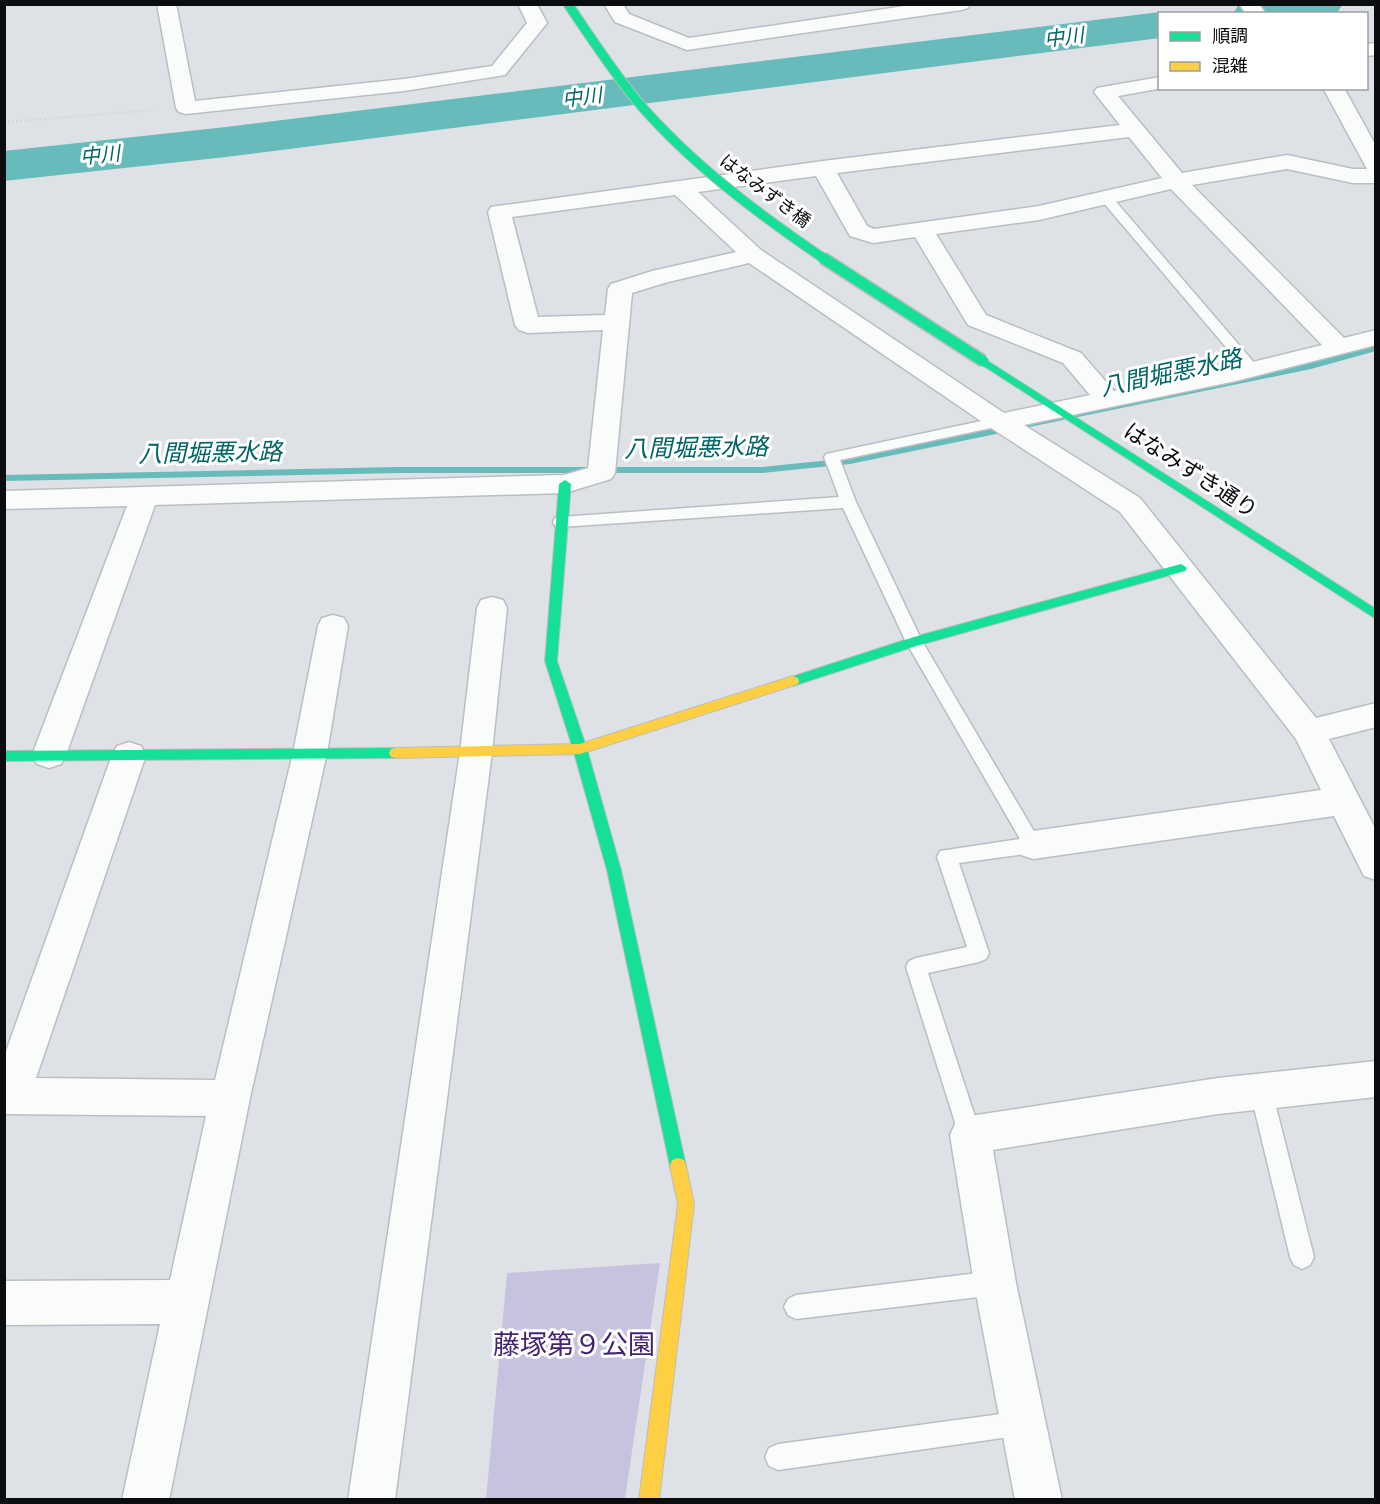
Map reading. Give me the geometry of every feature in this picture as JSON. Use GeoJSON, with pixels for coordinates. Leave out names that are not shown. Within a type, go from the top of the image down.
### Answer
{"type":"FeatureCollection","features":[{"type":"Feature","properties":{"kind":"street"},"geometry":{"type":"LineString","coordinates":[[166,4],[186,108],[404,85],[498,71],[537,23],[527,4]]}},
{"type":"Feature","properties":{"kind":"street","name":"はなみずき橋"},"geometry":{"type":"LineString","coordinates":[[567,4],[605,62],[668,133],[707,170],[818,254],[983,361]]}},
{"type":"Feature","properties":{"kind":"street"},"geometry":{"type":"LineString","coordinates":[[613,4],[622,18],[687,44],[960,4]]}},
{"type":"Feature","properties":{"kind":"street"},"geometry":{"type":"LineString","coordinates":[[1158,83],[1104,92],[1176,180],[1339,348]]}},
{"type":"Feature","properties":{"kind":"street"},"geometry":{"type":"LineString","coordinates":[[1334,90],[1376,167]]}},
{"type":"Feature","properties":{"kind":"street"},"geometry":{"type":"LineString","coordinates":[[617,322],[528,325],[499,212],[823,168],[1134,130]]}},
{"type":"Feature","properties":{"kind":"street"},"geometry":{"type":"LineString","coordinates":[[823,168],[858,231],[873,236],[1039,213],[1107,199],[1176,180],[1287,162],[1353,176],[1376,176]]}},
{"type":"Feature","properties":{"kind":"street"},"geometry":{"type":"LineString","coordinates":[[680,187],[753,255],[1011,429],[1130,505],[1308,732],[1376,866]]}},
{"type":"Feature","properties":{"kind":"street"},"geometry":{"type":"LineString","coordinates":[[922,230],[977,320],[1072,358],[1107,399]]}},
{"type":"Feature","properties":{"kind":"street"},"geometry":{"type":"LineString","coordinates":[[4,500],[565,484],[601,473],[620,289],[661,276],[753,255]]}},
{"type":"Feature","properties":{"kind":"street"},"geometry":{"type":"LineString","coordinates":[[1011,429],[1107,399],[1252,369],[1376,337]]}},
{"type":"Feature","properties":{"kind":"street","name":"はなみずき通り"},"geometry":{"type":"LineString","coordinates":[[983,361],[1374,614]]}},
{"type":"Feature","properties":{"kind":"street"},"geometry":{"type":"LineString","coordinates":[[565,484],[551,661],[580,749],[614,870],[686,1204],[649,1500]]}},
{"type":"Feature","properties":{"kind":"street"},"geometry":{"type":"LineString","coordinates":[[49,755],[145,495]]}},
{"type":"Feature","properties":{"kind":"street"},"geometry":{"type":"LineString","coordinates":[[4,756],[580,749],[914,642],[1181,568]]}},
{"type":"Feature","properties":{"kind":"street"},"geometry":{"type":"LineString","coordinates":[[371,1500],[476,752],[492,608]]}},
{"type":"Feature","properties":{"kind":"street"},"geometry":{"type":"LineString","coordinates":[[145,1500],[230,1098],[310,753],[333,626]]}},
{"type":"Feature","properties":{"kind":"street"},"geometry":{"type":"LineString","coordinates":[[1308,732],[1376,715]]}},
{"type":"Feature","properties":{"kind":"street"},"geometry":{"type":"LineString","coordinates":[[129,755],[7,1096],[230,1098]]}},
{"type":"Feature","properties":{"kind":"street"},"geometry":{"type":"LineString","coordinates":[[1033,845],[1343,801]]}},
{"type":"Feature","properties":{"kind":"street"},"geometry":{"type":"LineString","coordinates":[[1039,1500],[995,1283],[970,1135],[1218,1096],[1376,1079]]}},
{"type":"Feature","properties":{"kind":"street"},"geometry":{"type":"LineString","coordinates":[[4,1303],[187,1302]]}},
{"type":"Feature","properties":{"kind":"lane"},"geometry":{"type":"LineString","coordinates":[[1107,199],[1252,369]]}},
{"type":"Feature","properties":{"kind":"lane"},"geometry":{"type":"LineString","coordinates":[[970,1135],[916,967],[979,953],[947,857],[1033,845],[914,642],[848,502],[831,457],[1011,429]]}},
{"type":"Feature","properties":{"kind":"lane"},"geometry":{"type":"LineString","coordinates":[[561,522],[848,502]]}},
{"type":"Feature","properties":{"kind":"lane"},"geometry":{"type":"LineString","coordinates":[[1261,1091],[1302,1257]]}},
{"type":"Feature","properties":{"kind":"lane"},"geometry":{"type":"LineString","coordinates":[[796,1307],[995,1283]]}},
{"type":"Feature","properties":{"kind":"lane"},"geometry":{"type":"LineString","coordinates":[[778,1457],[1023,1423]]}},
{"type":"Feature","properties":{"kind":"path"},"geometry":{"type":"LineString","coordinates":[[4,122],[186,108]]}},
{"type":"Feature","properties":{"kind":"green space","name":"藤塚第９公園"},"geometry":{"type":"Polygon","coordinates":[[[660,1263],[625,1499],[486,1500],[507,1273],[660,1263]]]}},
{"type":"Feature","properties":{"kind":"waterway","name":"中川"},"geometry":{"type":"LineString","coordinates":[[1268,12],[1322,4]]}},
{"type":"Feature","properties":{"kind":"waterway","name":"中川"},"geometry":{"type":"LineString","coordinates":[[4,166],[226,142],[1158,25]]}},
{"type":"Feature","properties":{"kind":"waterway","name":"八間堀悪水路"},"geometry":{"type":"LineString","coordinates":[[4,478],[399,470],[762,470],[850,461],[1311,366],[1376,348]]}},
{"type":"Feature","properties":{"kind":"traffic: fast"},"geometry":{"type":"LineString","coordinates":[[568,4],[606,61],[649,114],[725,185],[808,248],[983,361]]}},
{"type":"Feature","properties":{"kind":"traffic: fast"},"geometry":{"type":"LineString","coordinates":[[983,361],[1376,615]]}},
{"type":"Feature","properties":{"kind":"traffic: fast"},"geometry":{"type":"LineString","coordinates":[[565,484],[551,661],[580,749],[614,870],[678,1166]]}},
{"type":"Feature","properties":{"kind":"traffic: fast"},"geometry":{"type":"LineString","coordinates":[[793,681],[914,642],[1181,568]]}},
{"type":"Feature","properties":{"kind":"traffic: fast"},"geometry":{"type":"LineString","coordinates":[[4,756],[396,753]]}},
{"type":"Feature","properties":{"kind":"traffic: slow"},"geometry":{"type":"LineString","coordinates":[[396,753],[580,749],[793,681]]}},
{"type":"Feature","properties":{"kind":"traffic: slow"},"geometry":{"type":"LineString","coordinates":[[649,1500],[686,1204],[678,1166]]}}]}
